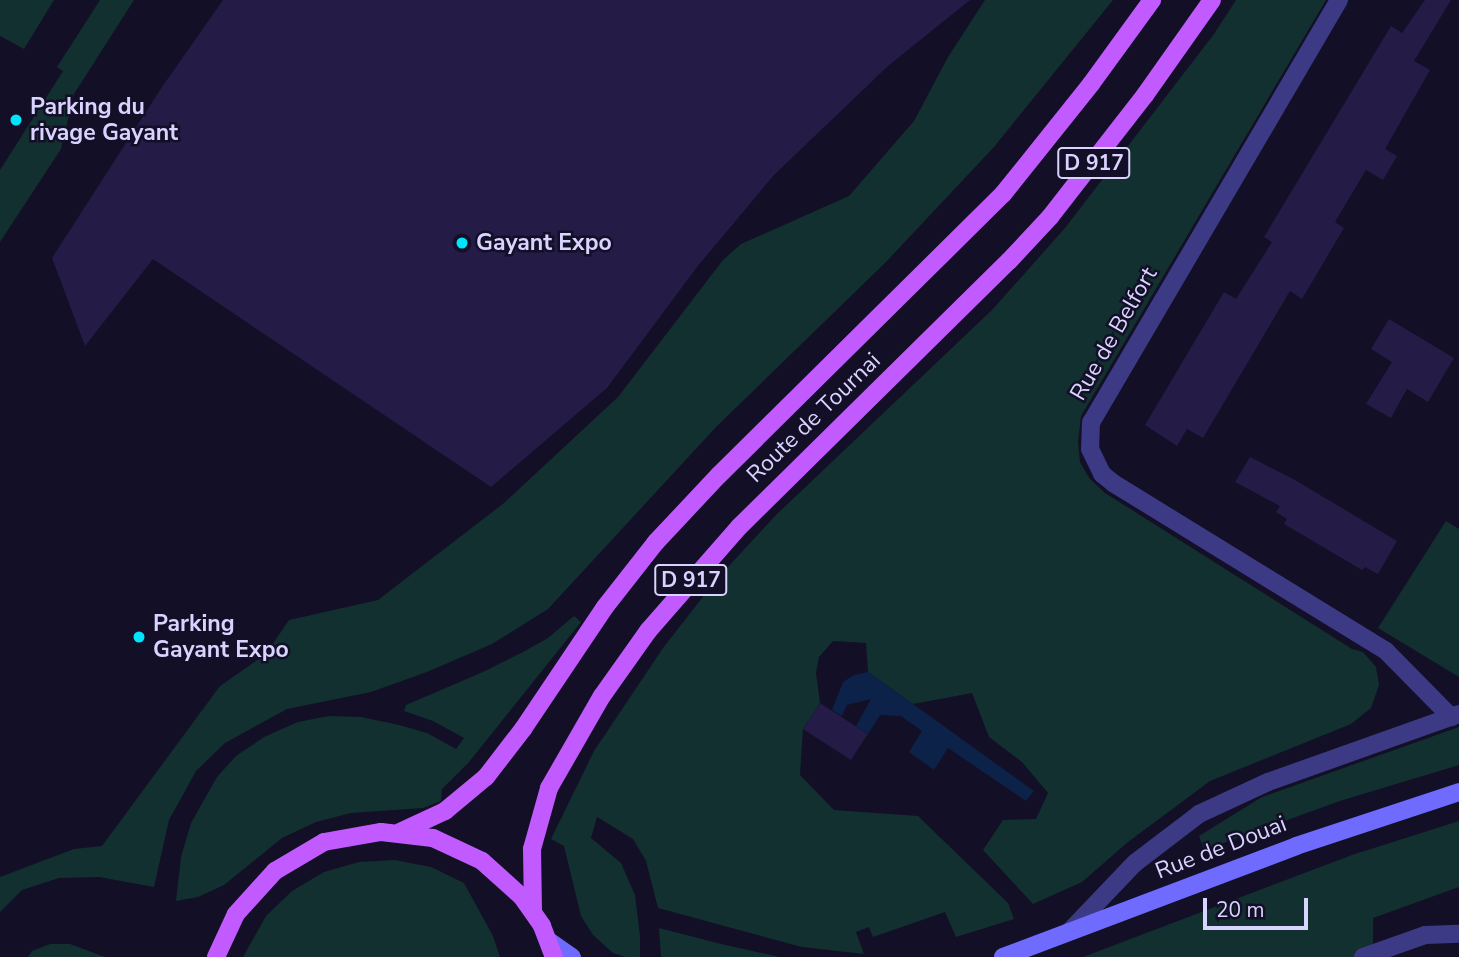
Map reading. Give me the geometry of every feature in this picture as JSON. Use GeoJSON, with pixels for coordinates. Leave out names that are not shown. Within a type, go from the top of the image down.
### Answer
{"type":"FeatureCollection","features":[{"type":"Feature","properties":{"kind":"main road","name":"Route de Tournai"},"geometry":{"type":"LineString","coordinates":[[400,832],[445,811],[486,777],[517,738],[605,607],[656,542],[719,475],[995,202],[1055,131],[1152,0]]}},
{"type":"Feature","properties":{"kind":"main road","name":"Route de Tournai"},"geometry":{"type":"LineString","coordinates":[[533,911],[532,849],[549,788],[602,696],[648,631],[738,527],[1001,270],[1050,217],[1145,95],[1212,0]]}},
{"type":"Feature","properties":{"kind":"main road"},"geometry":{"type":"LineString","coordinates":[[216,957],[226,932],[247,898],[290,860],[324,842],[343,837],[400,832],[433,838],[467,852],[497,871],[533,911],[551,949]]}},
{"type":"Feature","properties":{"kind":"street","name":"Rue de Belfort"},"geometry":{"type":"LineString","coordinates":[[1339,0],[1090,422],[1090,449],[1102,474],[1114,483],[1386,651],[1455,715]]}},
{"type":"Feature","properties":{"kind":"street"},"geometry":{"type":"LineString","coordinates":[[1069,932],[1135,863],[1199,814],[1243,792],[1455,715]]}},
{"type":"Feature","properties":{"kind":"street","name":"Rue de Douai"},"geometry":{"type":"LineString","coordinates":[[1003,957],[1321,836],[1459,792]]}},
{"type":"Feature","properties":{"kind":"street"},"geometry":{"type":"LineString","coordinates":[[1363,957],[1425,935],[1459,934]]}},
{"type":"Feature","properties":{"kind":"street"},"geometry":{"type":"LineString","coordinates":[[551,949],[572,957]]}},
{"type":"Feature","properties":{"kind":"green space"},"geometry":{"type":"Polygon","coordinates":[[[0,0],[54,0],[24,49],[0,36],[0,0]]]}},
{"type":"Feature","properties":{"kind":"green space"},"geometry":{"type":"Polygon","coordinates":[[[100,0],[134,0],[74,94],[61,149],[0,242],[0,170],[63,71],[57,67],[100,0]]]}},
{"type":"Feature","properties":{"kind":"green space"},"geometry":{"type":"Polygon","coordinates":[[[985,0],[1113,0],[994,147],[885,263],[717,426],[548,609],[492,644],[427,672],[371,692],[287,709],[225,743],[196,771],[169,820],[154,887],[99,877],[59,878],[22,890],[0,912],[0,877],[74,849],[102,846],[220,686],[266,654],[289,620],[378,600],[504,503],[618,397],[723,260],[741,244],[849,196],[914,121],[948,57],[985,0]]]}},
{"type":"Feature","properties":{"kind":"green space"},"geometry":{"type":"Polygon","coordinates":[[[1236,0],[1326,0],[1081,416],[1078,442],[1080,462],[1089,478],[1105,493],[1352,649],[1363,652],[1376,667],[1379,685],[1371,708],[1351,724],[1210,781],[1128,842],[1082,882],[1033,904],[983,850],[1003,820],[1036,819],[1048,793],[1022,762],[989,737],[972,693],[913,704],[868,672],[866,643],[833,641],[819,657],[816,673],[820,703],[803,729],[800,775],[834,810],[918,816],[1008,903],[1014,919],[956,937],[945,912],[873,937],[869,927],[856,932],[864,954],[802,947],[658,908],[646,861],[633,839],[597,817],[591,838],[621,863],[635,895],[640,936],[640,957],[625,957],[613,953],[593,935],[581,916],[564,846],[551,839],[594,751],[663,648],[716,580],[776,515],[993,309],[1065,228],[1214,34],[1236,0]]]}},
{"type":"Feature","properties":{"kind":"green space"},"geometry":{"type":"Polygon","coordinates":[[[1446,521],[1459,529],[1459,677],[1378,628],[1446,521]]]}},
{"type":"Feature","properties":{"kind":"green space"},"geometry":{"type":"Polygon","coordinates":[[[574,616],[581,622],[469,762],[442,789],[441,801],[423,808],[351,813],[316,822],[282,838],[224,885],[198,897],[176,901],[181,857],[191,823],[217,777],[236,756],[264,737],[298,722],[329,716],[361,717],[399,725],[427,733],[456,749],[464,738],[433,721],[404,711],[406,705],[523,652],[548,638],[574,616]]]}},
{"type":"Feature","properties":{"kind":"green space"},"geometry":{"type":"Polygon","coordinates":[[[1459,727],[1459,765],[1340,801],[1204,850],[1199,836],[1262,797],[1459,727]]]}},
{"type":"Feature","properties":{"kind":"green space"},"geometry":{"type":"Polygon","coordinates":[[[1459,821],[1459,887],[1373,918],[1373,957],[1083,957],[1352,855],[1459,821]]]}},
{"type":"Feature","properties":{"kind":"green space"},"geometry":{"type":"Polygon","coordinates":[[[395,860],[431,867],[464,883],[493,936],[500,957],[243,957],[266,916],[292,891],[324,872],[359,862],[395,860]]]}},
{"type":"Feature","properties":{"kind":"green space"},"geometry":{"type":"Polygon","coordinates":[[[659,928],[721,944],[780,957],[661,957],[659,928]]]}},
{"type":"Feature","properties":{"kind":"green space"},"geometry":{"type":"Polygon","coordinates":[[[50,944],[70,944],[105,957],[28,957],[32,951],[50,944]]]}},
{"type":"Feature","properties":{"kind":"water"},"geometry":{"type":"Polygon","coordinates":[[[868,672],[1034,791],[1026,801],[948,748],[934,770],[909,752],[922,731],[901,716],[880,715],[868,734],[856,726],[871,699],[847,705],[842,716],[832,710],[843,682],[854,675],[868,672]]]}},
{"type":"Feature","properties":{"kind":"building","name":"Gayant Expo"},"geometry":{"type":"Polygon","coordinates":[[[223,0],[970,0],[888,66],[774,175],[697,267],[607,388],[491,487],[153,259],[85,346],[52,258],[162,87],[223,0]]]}},
{"type":"Feature","properties":{"kind":"building"},"geometry":{"type":"Polygon","coordinates":[[[1425,0],[1451,0],[1414,61],[1430,70],[1385,149],[1397,156],[1383,180],[1366,170],[1335,222],[1344,228],[1302,299],[1290,291],[1203,438],[1187,429],[1177,446],[1145,425],[1224,292],[1236,299],[1272,242],[1264,237],[1391,26],[1402,33],[1425,0]]]}},
{"type":"Feature","properties":{"kind":"building"},"geometry":{"type":"Polygon","coordinates":[[[1389,319],[1454,358],[1428,402],[1407,389],[1391,418],[1366,404],[1392,362],[1371,349],[1389,319]]]}},
{"type":"Feature","properties":{"kind":"building"},"geometry":{"type":"Polygon","coordinates":[[[1250,457],[1295,480],[1397,541],[1378,574],[1365,567],[1362,570],[1284,524],[1287,519],[1276,512],[1280,506],[1235,482],[1250,457]]]}},
{"type":"Feature","properties":{"kind":"building"},"geometry":{"type":"Polygon","coordinates":[[[820,703],[868,734],[851,760],[803,729],[820,703]]]}},
{"type":"Feature","properties":{"kind":"place","name":"Parking du rivage Gayant"},"geometry":{"type":"Point","coordinates":[16,120]}},
{"type":"Feature","properties":{"kind":"place","name":"Gayant Expo"},"geometry":{"type":"Point","coordinates":[462,243]}},
{"type":"Feature","properties":{"kind":"place","name":"Parking Gayant Expo"},"geometry":{"type":"Point","coordinates":[139,637]}}]}
